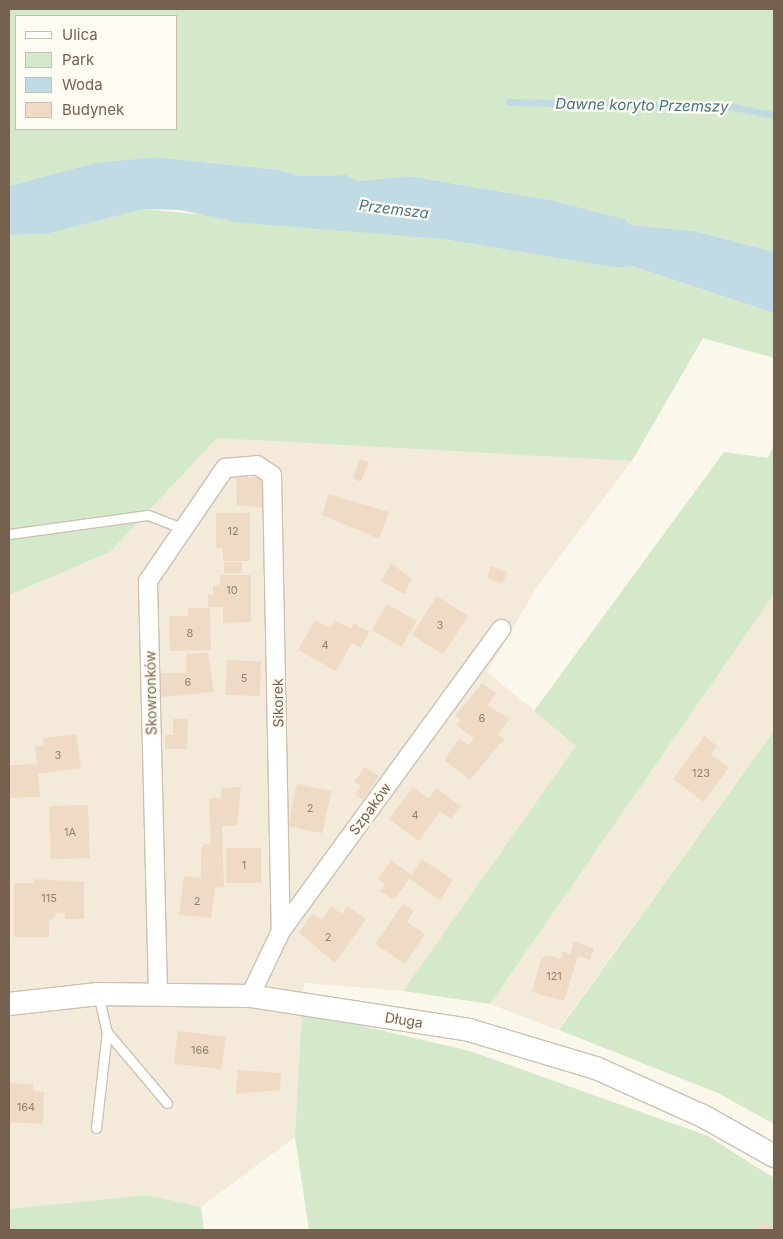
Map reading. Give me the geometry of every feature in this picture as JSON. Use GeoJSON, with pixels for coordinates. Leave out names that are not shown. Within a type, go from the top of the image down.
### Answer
{"type":"FeatureCollection","features":[{"type":"Feature","properties":{"kind":"street","name":"Skowronków"},"geometry":{"type":"LineString","coordinates":[[158,993],[148,581],[225,468],[257,465],[272,475]]}},
{"type":"Feature","properties":{"kind":"street","name":"Sikorek"},"geometry":{"type":"LineString","coordinates":[[272,475],[281,931]]}},
{"type":"Feature","properties":{"kind":"street","name":"Szpaków"},"geometry":{"type":"LineString","coordinates":[[250,996],[281,931],[502,628]]}},
{"type":"Feature","properties":{"kind":"street","name":"Długa"},"geometry":{"type":"LineString","coordinates":[[9,1004],[98,994],[158,993],[250,996],[469,1030],[536,1047],[703,1116],[774,1156]]}},
{"type":"Feature","properties":{"kind":"lane"},"geometry":{"type":"LineString","coordinates":[[9,534],[148,515],[184,529]]}},
{"type":"Feature","properties":{"kind":"lane"},"geometry":{"type":"LineString","coordinates":[[96,1128],[107,1032],[98,994]]}},
{"type":"Feature","properties":{"kind":"lane"},"geometry":{"type":"LineString","coordinates":[[107,1032],[167,1102]]}},
{"type":"Feature","properties":{"kind":"shaded area"},"geometry":{"type":"Polygon","coordinates":[[[217,438],[632,461],[538,585],[487,672],[577,746],[403,991],[304,983],[295,1137],[201,1207],[147,1195],[9,1209],[9,595],[110,552],[217,438]]]}},
{"type":"Feature","properties":{"kind":"shaded area"},"geometry":{"type":"Polygon","coordinates":[[[774,594],[774,731],[558,1030],[490,1004],[774,594]]]}},
{"type":"Feature","properties":{"kind":"green space"},"geometry":{"type":"Polygon","coordinates":[[[9,9],[774,9],[774,252],[695,231],[631,225],[625,219],[551,200],[409,176],[358,181],[347,175],[299,176],[280,170],[153,157],[94,163],[9,186],[9,9]]]}},
{"type":"Feature","properties":{"kind":"green space"},"geometry":{"type":"Polygon","coordinates":[[[144,209],[442,239],[617,268],[632,266],[774,313],[774,358],[703,338],[632,461],[217,438],[110,552],[9,595],[9,235],[47,234],[144,209]]]}},
{"type":"Feature","properties":{"kind":"green space"},"geometry":{"type":"Polygon","coordinates":[[[774,444],[774,594],[490,1004],[403,991],[576,746],[534,711],[724,452],[768,458],[774,444]]]}},
{"type":"Feature","properties":{"kind":"green space"},"geometry":{"type":"Polygon","coordinates":[[[774,731],[774,1124],[718,1093],[559,1030],[774,731]]]}},
{"type":"Feature","properties":{"kind":"green space"},"geometry":{"type":"Polygon","coordinates":[[[302,1012],[470,1051],[708,1136],[774,1178],[774,1230],[309,1230],[295,1137],[302,1012]]]}},
{"type":"Feature","properties":{"kind":"green space"},"geometry":{"type":"Polygon","coordinates":[[[147,1195],[201,1207],[204,1230],[9,1230],[9,1209],[147,1195]]]}},
{"type":"Feature","properties":{"kind":"water","name":"Przemsza"},"geometry":{"type":"Polygon","coordinates":[[[153,157],[280,170],[299,176],[347,175],[358,181],[409,176],[551,200],[625,219],[631,225],[695,231],[774,252],[774,313],[632,266],[617,268],[442,239],[234,222],[181,210],[144,209],[47,234],[9,235],[9,186],[94,163],[153,157]]]}},
{"type":"Feature","properties":{"kind":"building"},"geometry":{"type":"Polygon","coordinates":[[[360,459],[368,462],[361,482],[352,479],[360,459]]]}},
{"type":"Feature","properties":{"kind":"building"},"geometry":{"type":"Polygon","coordinates":[[[236,477],[264,477],[265,508],[237,505],[236,477]]]}},
{"type":"Feature","properties":{"kind":"building"},"geometry":{"type":"Polygon","coordinates":[[[329,494],[389,512],[379,539],[322,515],[329,494]]]}},
{"type":"Feature","properties":{"kind":"building"},"geometry":{"type":"Polygon","coordinates":[[[216,513],[250,513],[250,561],[223,561],[223,548],[216,548],[216,513]]]}},
{"type":"Feature","properties":{"kind":"building"},"geometry":{"type":"Polygon","coordinates":[[[224,562],[242,562],[242,573],[224,573],[224,562]]]}},
{"type":"Feature","properties":{"kind":"building"},"geometry":{"type":"Polygon","coordinates":[[[391,563],[412,579],[404,594],[381,581],[391,563]]]}},
{"type":"Feature","properties":{"kind":"building"},"geometry":{"type":"Polygon","coordinates":[[[491,566],[507,572],[503,583],[487,577],[491,566]]]}},
{"type":"Feature","properties":{"kind":"building"},"geometry":{"type":"Polygon","coordinates":[[[220,575],[251,575],[251,622],[223,623],[223,607],[208,607],[208,595],[213,595],[213,585],[220,585],[220,575]]]}},
{"type":"Feature","properties":{"kind":"building"},"geometry":{"type":"Polygon","coordinates":[[[437,596],[468,616],[443,655],[412,635],[437,596]]]}},
{"type":"Feature","properties":{"kind":"building"},"geometry":{"type":"Polygon","coordinates":[[[387,604],[416,621],[401,647],[372,630],[387,604]]]}},
{"type":"Feature","properties":{"kind":"building"},"geometry":{"type":"Polygon","coordinates":[[[188,608],[210,608],[211,650],[170,651],[169,616],[188,616],[188,608]]]}},
{"type":"Feature","properties":{"kind":"building"},"geometry":{"type":"Polygon","coordinates":[[[315,620],[330,628],[335,620],[351,629],[354,623],[369,632],[361,648],[352,643],[336,671],[298,650],[315,620]]]}},
{"type":"Feature","properties":{"kind":"building"},"geometry":{"type":"Polygon","coordinates":[[[208,653],[214,692],[161,697],[161,673],[186,673],[186,654],[208,653]]]}},
{"type":"Feature","properties":{"kind":"building"},"geometry":{"type":"Polygon","coordinates":[[[227,660],[261,661],[260,696],[226,695],[227,660]]]}},
{"type":"Feature","properties":{"kind":"building"},"geometry":{"type":"Polygon","coordinates":[[[482,683],[496,693],[488,705],[509,719],[498,735],[504,739],[470,780],[444,760],[459,739],[469,745],[474,738],[456,725],[461,720],[455,716],[482,683]]]}},
{"type":"Feature","properties":{"kind":"building"},"geometry":{"type":"Polygon","coordinates":[[[173,719],[188,719],[187,749],[165,749],[165,735],[173,735],[173,719]]]}},
{"type":"Feature","properties":{"kind":"building"},"geometry":{"type":"Polygon","coordinates":[[[76,734],[81,768],[38,774],[40,797],[9,798],[9,765],[37,764],[35,746],[43,745],[43,738],[76,734]]]}},
{"type":"Feature","properties":{"kind":"building"},"geometry":{"type":"Polygon","coordinates":[[[704,736],[717,746],[711,755],[729,767],[704,802],[673,779],[704,736]]]}},
{"type":"Feature","properties":{"kind":"building"},"geometry":{"type":"Polygon","coordinates":[[[365,767],[379,776],[363,800],[355,795],[360,786],[354,782],[365,767]]]}},
{"type":"Feature","properties":{"kind":"building"},"geometry":{"type":"Polygon","coordinates":[[[297,784],[331,791],[322,833],[288,826],[297,784]]]}},
{"type":"Feature","properties":{"kind":"building"},"geometry":{"type":"Polygon","coordinates":[[[241,787],[237,826],[222,826],[224,888],[215,887],[211,918],[179,915],[184,876],[201,878],[201,851],[204,844],[211,844],[209,798],[221,798],[221,788],[241,787]]]}},
{"type":"Feature","properties":{"kind":"building"},"geometry":{"type":"Polygon","coordinates":[[[413,787],[429,799],[436,788],[461,806],[451,819],[440,811],[419,841],[389,819],[413,787]]]}},
{"type":"Feature","properties":{"kind":"building"},"geometry":{"type":"Polygon","coordinates":[[[88,805],[90,858],[51,859],[49,806],[88,805]]]}},
{"type":"Feature","properties":{"kind":"building"},"geometry":{"type":"Polygon","coordinates":[[[226,848],[261,848],[261,883],[226,883],[226,848]]]}},
{"type":"Feature","properties":{"kind":"building"},"geometry":{"type":"Polygon","coordinates":[[[422,859],[453,880],[440,900],[409,879],[394,900],[380,891],[385,884],[378,879],[391,860],[412,875],[422,859]]]}},
{"type":"Feature","properties":{"kind":"building"},"geometry":{"type":"Polygon","coordinates":[[[34,879],[84,882],[84,919],[65,919],[65,913],[58,913],[49,922],[49,937],[14,937],[14,883],[34,883],[34,879]]]}},
{"type":"Feature","properties":{"kind":"building"},"geometry":{"type":"Polygon","coordinates":[[[403,904],[414,911],[407,922],[425,934],[405,964],[375,944],[403,904]]]}},
{"type":"Feature","properties":{"kind":"building"},"geometry":{"type":"Polygon","coordinates":[[[331,907],[342,914],[348,907],[366,919],[335,963],[299,933],[312,914],[322,920],[331,907]]]}},
{"type":"Feature","properties":{"kind":"building"},"geometry":{"type":"Polygon","coordinates":[[[574,942],[594,948],[590,960],[578,956],[564,1001],[532,992],[541,959],[546,955],[561,959],[563,952],[570,954],[574,942]]]}},
{"type":"Feature","properties":{"kind":"building"},"geometry":{"type":"Polygon","coordinates":[[[178,1031],[226,1037],[222,1070],[174,1064],[178,1031]]]}},
{"type":"Feature","properties":{"kind":"building"},"geometry":{"type":"Polygon","coordinates":[[[238,1070],[281,1073],[280,1090],[236,1094],[238,1070]]]}},
{"type":"Feature","properties":{"kind":"building"},"geometry":{"type":"Polygon","coordinates":[[[9,1083],[33,1084],[33,1091],[44,1092],[43,1124],[9,1122],[9,1083]]]}},
{"type":"Feature","properties":{"kind":"building"},"geometry":{"type":"Polygon","coordinates":[[[766,1224],[774,1230],[753,1230],[757,1225],[766,1224]]]}},
{"type":"Feature","properties":{"kind":"waterway","name":"Dawne koryto Przemszy"},"geometry":{"type":"LineString","coordinates":[[509,102],[727,106],[774,115]]}}]}
